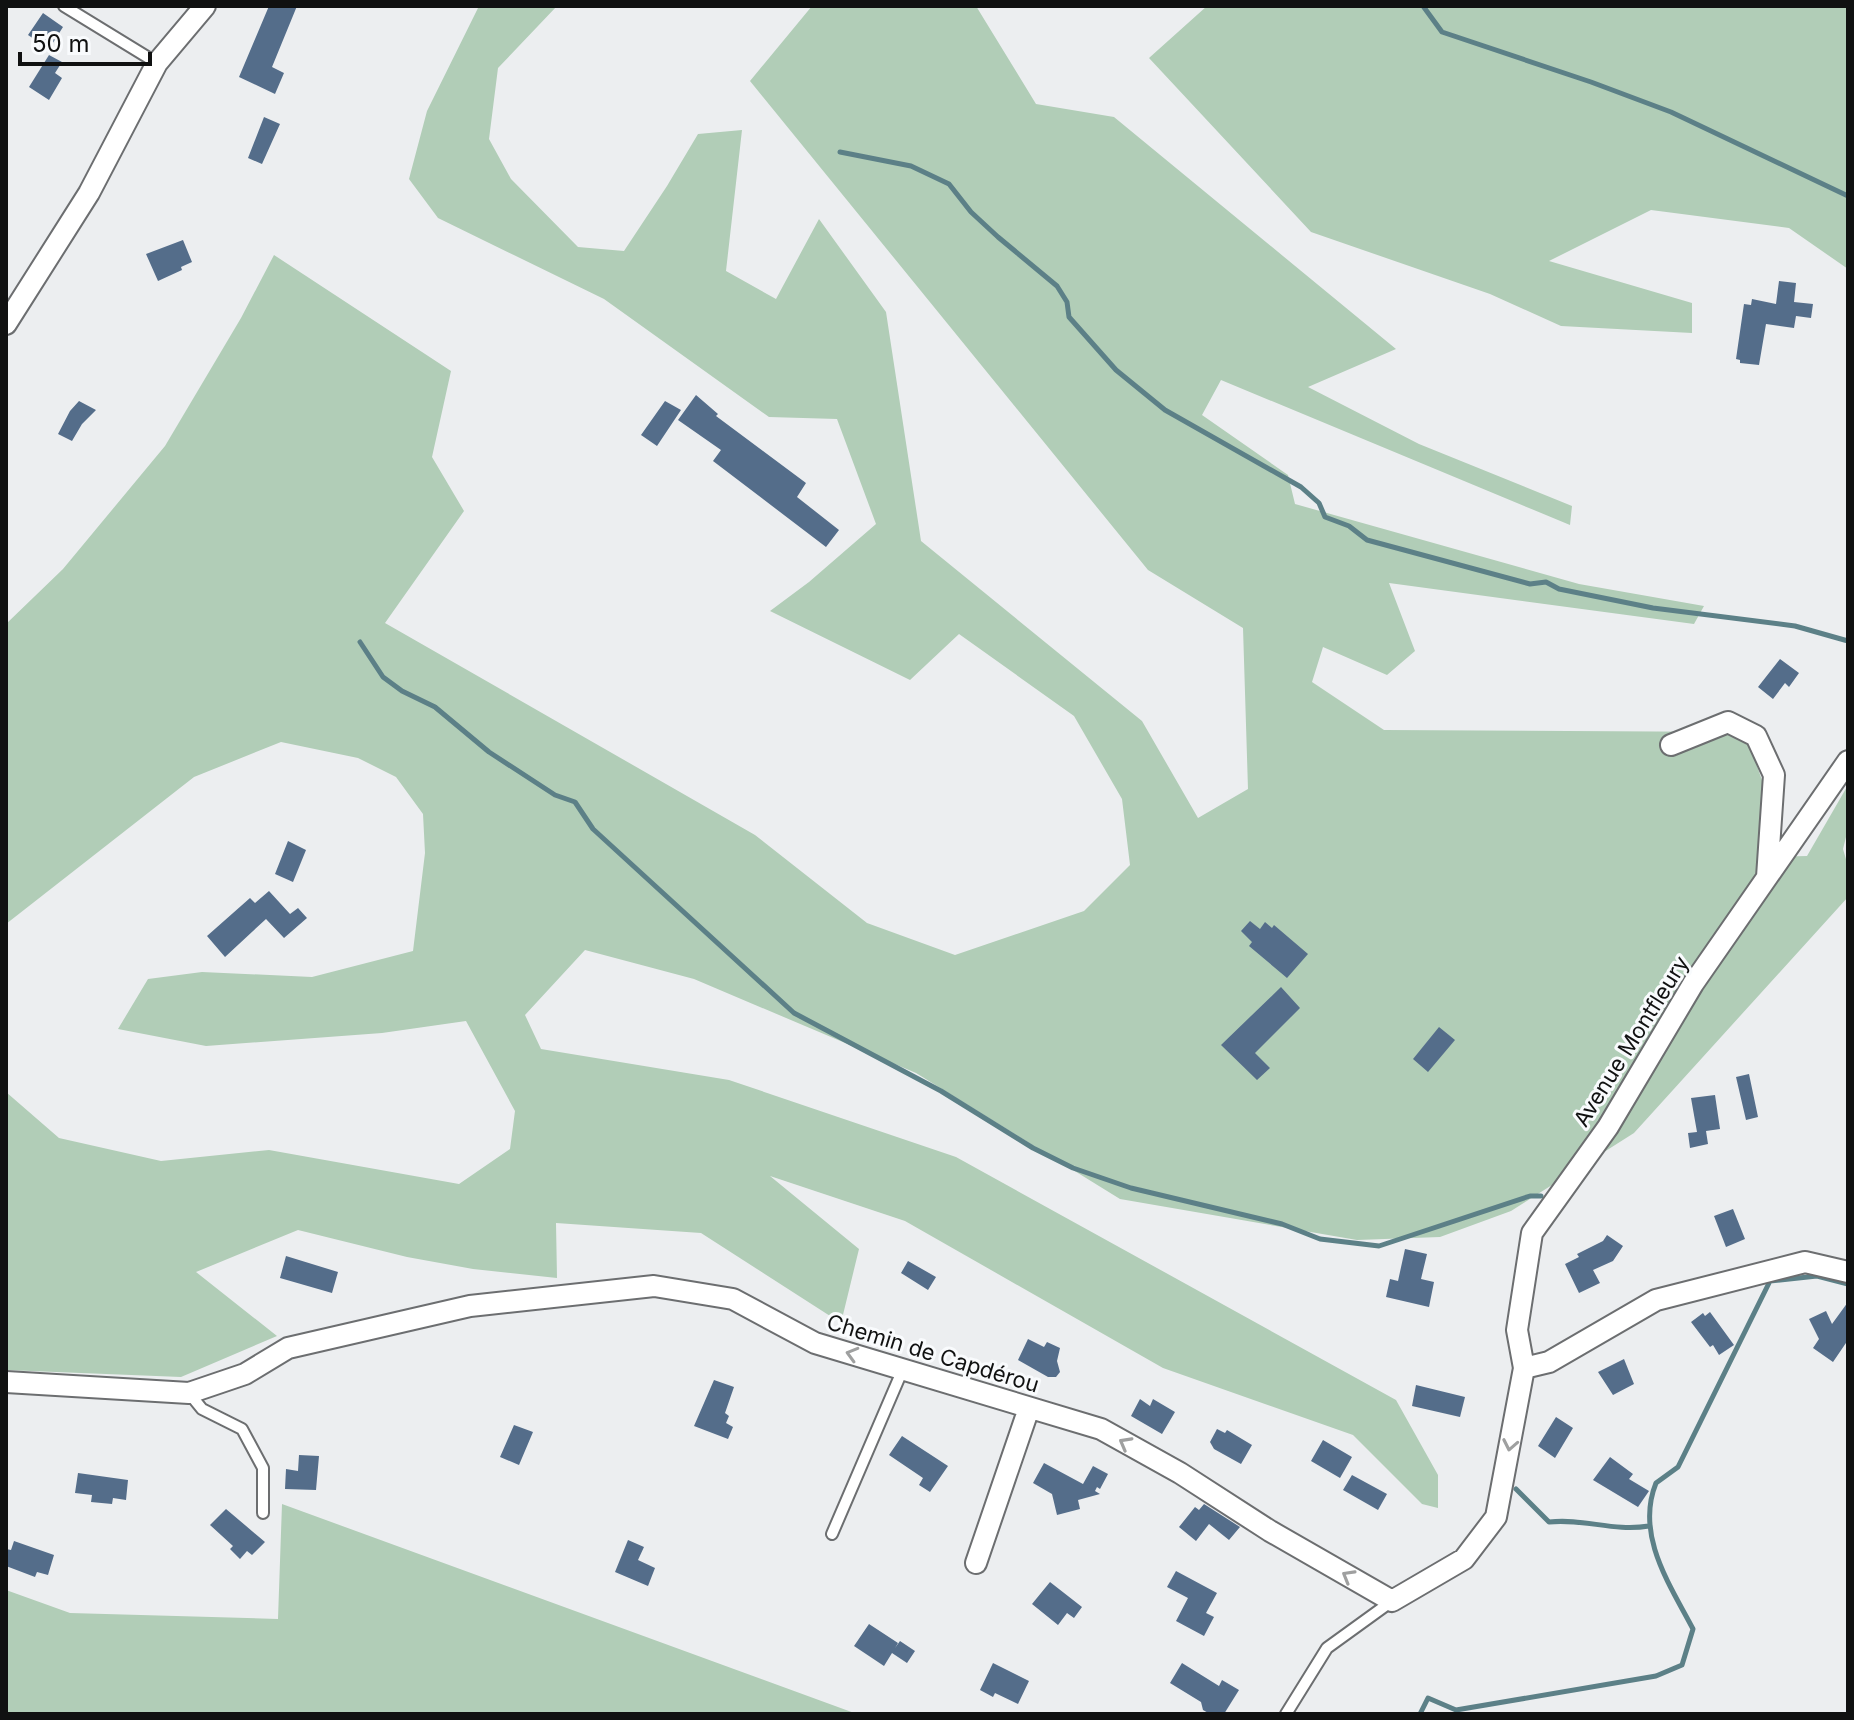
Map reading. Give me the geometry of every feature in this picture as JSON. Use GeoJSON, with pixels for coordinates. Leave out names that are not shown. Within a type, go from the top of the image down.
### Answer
{"type":"FeatureCollection","features":[{"type":"Feature","properties":{"kind":"street"},"geometry":{"type":"LineString","coordinates":[[6,324],[89,193],[157,63],[205,6]]}},
{"type":"Feature","properties":{"kind":"street"},"geometry":{"type":"LineString","coordinates":[[1671,745],[1728,722],[1756,736],[1774,775],[1767,877]]}},
{"type":"Feature","properties":{"kind":"street","name":"Avenue Montfleury"},"geometry":{"type":"LineString","coordinates":[[1524,1368],[1517,1330],[1532,1233],[1608,1127],[1693,984],[1848,761]]}},
{"type":"Feature","properties":{"kind":"street"},"geometry":{"type":"LineString","coordinates":[[1392,1601],[1464,1559],[1496,1517],[1524,1368],[1549,1362],[1656,1300],[1805,1262],[1848,1272]]}},
{"type":"Feature","properties":{"kind":"street","name":"Chemin de Capdérou"},"geometry":{"type":"LineString","coordinates":[[6,1382],[189,1393],[245,1374],[288,1348],[303,1344],[470,1306],[654,1286],[733,1299],[815,1343],[1101,1429],[1392,1601]]}},
{"type":"Feature","properties":{"kind":"street"},"geometry":{"type":"LineString","coordinates":[[976,1563],[1029,1408]]}},
{"type":"Feature","properties":{"kind":"lane"},"geometry":{"type":"LineString","coordinates":[[64,6],[157,63]]}},
{"type":"Feature","properties":{"kind":"lane"},"geometry":{"type":"LineString","coordinates":[[832,1534],[903,1369]]}},
{"type":"Feature","properties":{"kind":"lane"},"geometry":{"type":"LineString","coordinates":[[189,1393],[202,1409],[242,1429],[263,1468],[263,1513]]}},
{"type":"Feature","properties":{"kind":"lane"},"geometry":{"type":"LineString","coordinates":[[1286,1714],[1327,1648],[1392,1601]]}},
{"type":"Feature","properties":{"kind":"green space"},"geometry":{"type":"Polygon","coordinates":[[[479,6],[557,6],[498,68],[489,139],[511,179],[578,247],[624,251],[698,134],[742,130],[726,271],[776,299],[819,219],[886,312],[921,541],[1142,721],[1198,818],[1248,789],[1243,628],[1148,570],[750,81],[812,6],[976,6],[1036,104],[1114,117],[1396,349],[1308,387],[1419,444],[1572,506],[1570,525],[1221,380],[1202,415],[1288,475],[1295,504],[1579,584],[1704,606],[1694,624],[1389,583],[1415,651],[1387,675],[1323,647],[1312,682],[1384,730],[1745,732],[1776,820],[1773,857],[1807,856],[1848,785],[1848,829],[1843,849],[1848,866],[1848,897],[1634,1133],[1511,1211],[1440,1237],[1357,1240],[1120,1199],[916,1073],[694,979],[585,950],[525,1015],[541,1049],[729,1080],[956,1157],[1396,1400],[1438,1475],[1438,1508],[1422,1504],[1353,1435],[1163,1368],[905,1221],[770,1176],[859,1249],[841,1323],[701,1233],[556,1223],[557,1278],[473,1269],[407,1257],[298,1230],[196,1272],[277,1336],[181,1377],[6,1370],[6,1092],[59,1138],[161,1161],[269,1150],[459,1184],[510,1149],[515,1111],[466,1021],[382,1033],[206,1046],[118,1029],[148,979],[202,972],[312,977],[413,951],[425,853],[423,814],[396,777],[358,758],[281,742],[194,777],[6,924],[6,624],[63,569],[165,446],[241,318],[274,255],[451,371],[432,457],[464,511],[385,623],[755,835],[867,923],[955,955],[1084,911],[1130,865],[1122,799],[1074,716],[959,634],[910,680],[770,611],[876,524],[837,419],[769,417],[604,299],[438,218],[409,179],[427,111],[479,6]]]}},
{"type":"Feature","properties":{"kind":"green space"},"geometry":{"type":"Polygon","coordinates":[[[1207,6],[1848,6],[1848,269],[1789,228],[1651,210],[1549,261],[1692,303],[1692,333],[1561,326],[1490,294],[1311,232],[1149,58],[1207,6]]]}},
{"type":"Feature","properties":{"kind":"green space"},"geometry":{"type":"Polygon","coordinates":[[[282,1504],[857,1714],[6,1714],[6,1590],[70,1613],[278,1619],[282,1504]]]}},
{"type":"Feature","properties":{"kind":"building"},"geometry":{"type":"Polygon","coordinates":[[[269,6],[297,6],[272,67],[284,73],[275,94],[239,77],[269,6]]]}},
{"type":"Feature","properties":{"kind":"building"},"geometry":{"type":"Polygon","coordinates":[[[43,13],[63,27],[49,49],[28,35],[43,13]]]}},
{"type":"Feature","properties":{"kind":"building"},"geometry":{"type":"Polygon","coordinates":[[[49,55],[62,62],[55,73],[62,78],[49,100],[29,87],[49,55]]]}},
{"type":"Feature","properties":{"kind":"building"},"geometry":{"type":"Polygon","coordinates":[[[264,117],[280,124],[262,164],[248,158],[264,117]]]}},
{"type":"Feature","properties":{"kind":"building"},"geometry":{"type":"Polygon","coordinates":[[[183,240],[192,262],[158,281],[146,254],[183,240]]]}},
{"type":"Feature","properties":{"kind":"building"},"geometry":{"type":"Polygon","coordinates":[[[1779,281],[1796,283],[1794,302],[1813,304],[1811,318],[1796,316],[1794,328],[1766,324],[1759,365],[1740,363],[1736,359],[1744,304],[1751,305],[1752,299],[1776,304],[1779,281]]]}},
{"type":"Feature","properties":{"kind":"building"},"geometry":{"type":"Polygon","coordinates":[[[696,395],[718,414],[716,416],[806,483],[797,497],[839,530],[826,547],[713,461],[721,450],[678,420],[696,395]]]}},
{"type":"Feature","properties":{"kind":"building"},"geometry":{"type":"Polygon","coordinates":[[[79,401],[96,410],[82,424],[72,441],[58,434],[79,401]]]}},
{"type":"Feature","properties":{"kind":"building"},"geometry":{"type":"Polygon","coordinates":[[[665,401],[681,410],[657,446],[641,435],[665,401]]]}},
{"type":"Feature","properties":{"kind":"building"},"geometry":{"type":"Polygon","coordinates":[[[1780,659],[1799,673],[1789,687],[1785,683],[1773,699],[1758,687],[1780,659]]]}},
{"type":"Feature","properties":{"kind":"building"},"geometry":{"type":"Polygon","coordinates":[[[288,841],[306,850],[293,882],[275,874],[288,841]]]}},
{"type":"Feature","properties":{"kind":"building"},"geometry":{"type":"Polygon","coordinates":[[[269,891],[290,914],[298,908],[307,918],[284,938],[266,919],[225,957],[207,936],[250,898],[255,903],[269,891]]]}},
{"type":"Feature","properties":{"kind":"building"},"geometry":{"type":"Polygon","coordinates":[[[1250,921],[1260,929],[1265,922],[1272,928],[1274,925],[1308,954],[1287,978],[1249,946],[1252,942],[1241,931],[1250,921]]]}},
{"type":"Feature","properties":{"kind":"building"},"geometry":{"type":"Polygon","coordinates":[[[1281,987],[1300,1008],[1255,1053],[1270,1068],[1257,1080],[1221,1045],[1281,987]]]}},
{"type":"Feature","properties":{"kind":"building"},"geometry":{"type":"Polygon","coordinates":[[[1439,1027],[1455,1040],[1428,1072],[1413,1059],[1439,1027]]]}},
{"type":"Feature","properties":{"kind":"building"},"geometry":{"type":"Polygon","coordinates":[[[1749,1074],[1758,1117],[1746,1120],[1736,1077],[1749,1074]]]}},
{"type":"Feature","properties":{"kind":"building"},"geometry":{"type":"Polygon","coordinates":[[[1715,1095],[1720,1129],[1706,1131],[1708,1144],[1690,1148],[1688,1133],[1697,1132],[1691,1098],[1715,1095]]]}},
{"type":"Feature","properties":{"kind":"building"},"geometry":{"type":"Polygon","coordinates":[[[1733,1209],[1745,1239],[1726,1247],[1714,1216],[1733,1209]]]}},
{"type":"Feature","properties":{"kind":"building"},"geometry":{"type":"Polygon","coordinates":[[[1607,1235],[1623,1246],[1613,1261],[1593,1270],[1600,1283],[1579,1293],[1565,1264],[1603,1241],[1607,1235]]]}},
{"type":"Feature","properties":{"kind":"building"},"geometry":{"type":"Polygon","coordinates":[[[1405,1249],[1427,1254],[1421,1279],[1434,1282],[1429,1307],[1386,1297],[1390,1279],[1398,1281],[1405,1249]]]}},
{"type":"Feature","properties":{"kind":"building"},"geometry":{"type":"Polygon","coordinates":[[[286,1256],[338,1272],[332,1293],[280,1278],[286,1256]]]}},
{"type":"Feature","properties":{"kind":"building"},"geometry":{"type":"Polygon","coordinates":[[[908,1261],[936,1277],[928,1290],[901,1273],[908,1261]]]}},
{"type":"Feature","properties":{"kind":"building"},"geometry":{"type":"Polygon","coordinates":[[[1848,1302],[1848,1340],[1833,1362],[1813,1348],[1819,1339],[1809,1319],[1826,1311],[1832,1324],[1848,1302]]]}},
{"type":"Feature","properties":{"kind":"building"},"geometry":{"type":"Polygon","coordinates":[[[1710,1312],[1734,1345],[1719,1355],[1691,1322],[1710,1312]]]}},
{"type":"Feature","properties":{"kind":"building"},"geometry":{"type":"Polygon","coordinates":[[[1028,1339],[1044,1347],[1047,1342],[1060,1348],[1057,1361],[1060,1372],[1056,1377],[1048,1377],[1018,1360],[1028,1339]]]}},
{"type":"Feature","properties":{"kind":"building"},"geometry":{"type":"Polygon","coordinates":[[[1624,1359],[1634,1384],[1613,1395],[1598,1372],[1624,1359]]]}},
{"type":"Feature","properties":{"kind":"building"},"geometry":{"type":"Polygon","coordinates":[[[714,1380],[734,1387],[725,1413],[729,1416],[726,1423],[733,1427],[728,1439],[694,1426],[714,1380]]]}},
{"type":"Feature","properties":{"kind":"building"},"geometry":{"type":"Polygon","coordinates":[[[1416,1385],[1465,1397],[1460,1417],[1412,1406],[1416,1385]]]}},
{"type":"Feature","properties":{"kind":"building"},"geometry":{"type":"Polygon","coordinates":[[[1140,1399],[1150,1406],[1153,1399],[1175,1412],[1162,1434],[1131,1416],[1140,1399]]]}},
{"type":"Feature","properties":{"kind":"building"},"geometry":{"type":"Polygon","coordinates":[[[1556,1417],[1573,1428],[1555,1458],[1538,1446],[1556,1417]]]}},
{"type":"Feature","properties":{"kind":"building"},"geometry":{"type":"Polygon","coordinates":[[[514,1425],[533,1432],[519,1465],[500,1457],[514,1425]]]}},
{"type":"Feature","properties":{"kind":"building"},"geometry":{"type":"Polygon","coordinates":[[[1217,1429],[1225,1433],[1227,1430],[1252,1445],[1241,1464],[1214,1449],[1210,1442],[1217,1429]]]}},
{"type":"Feature","properties":{"kind":"building"},"geometry":{"type":"Polygon","coordinates":[[[902,1436],[948,1466],[930,1492],[919,1485],[923,1478],[889,1455],[902,1436]]]}},
{"type":"Feature","properties":{"kind":"building"},"geometry":{"type":"Polygon","coordinates":[[[1323,1440],[1352,1457],[1340,1478],[1311,1461],[1323,1440]]]}},
{"type":"Feature","properties":{"kind":"building"},"geometry":{"type":"Polygon","coordinates":[[[299,1455],[319,1456],[316,1490],[285,1489],[286,1469],[298,1471],[299,1455]]]}},
{"type":"Feature","properties":{"kind":"building"},"geometry":{"type":"Polygon","coordinates":[[[1610,1457],[1633,1474],[1629,1479],[1649,1491],[1638,1507],[1593,1480],[1610,1457]]]}},
{"type":"Feature","properties":{"kind":"building"},"geometry":{"type":"Polygon","coordinates":[[[1044,1463],[1083,1484],[1093,1466],[1108,1474],[1100,1489],[1097,1487],[1095,1491],[1100,1494],[1078,1500],[1080,1509],[1057,1515],[1052,1494],[1033,1483],[1044,1463]]]}},
{"type":"Feature","properties":{"kind":"building"},"geometry":{"type":"Polygon","coordinates":[[[78,1473],[128,1480],[126,1500],[113,1498],[112,1504],[91,1502],[92,1495],[75,1493],[78,1473]]]}},
{"type":"Feature","properties":{"kind":"building"},"geometry":{"type":"Polygon","coordinates":[[[1352,1475],[1387,1494],[1378,1510],[1343,1490],[1352,1475]]]}},
{"type":"Feature","properties":{"kind":"building"},"geometry":{"type":"Polygon","coordinates":[[[1204,1504],[1240,1527],[1229,1540],[1209,1524],[1196,1541],[1179,1527],[1195,1507],[1199,1510],[1204,1504]]]}},
{"type":"Feature","properties":{"kind":"building"},"geometry":{"type":"Polygon","coordinates":[[[226,1509],[265,1542],[252,1555],[247,1551],[240,1559],[230,1549],[233,1546],[210,1525],[226,1509]]]}},
{"type":"Feature","properties":{"kind":"building"},"geometry":{"type":"Polygon","coordinates":[[[628,1540],[644,1547],[638,1560],[655,1568],[648,1586],[615,1572],[628,1540]]]}},
{"type":"Feature","properties":{"kind":"building"},"geometry":{"type":"Polygon","coordinates":[[[14,1541],[54,1555],[48,1575],[37,1572],[35,1577],[6,1566],[6,1549],[11,1550],[14,1541]]]}},
{"type":"Feature","properties":{"kind":"building"},"geometry":{"type":"Polygon","coordinates":[[[1176,1571],[1217,1593],[1206,1613],[1214,1617],[1204,1636],[1176,1621],[1188,1598],[1167,1587],[1176,1571]]]}},
{"type":"Feature","properties":{"kind":"building"},"geometry":{"type":"Polygon","coordinates":[[[1050,1582],[1082,1607],[1074,1618],[1067,1613],[1058,1625],[1032,1604],[1050,1582]]]}},
{"type":"Feature","properties":{"kind":"building"},"geometry":{"type":"Polygon","coordinates":[[[869,1624],[898,1643],[895,1648],[900,1641],[915,1651],[907,1663],[892,1653],[884,1666],[854,1646],[869,1624]]]}},
{"type":"Feature","properties":{"kind":"building"},"geometry":{"type":"Polygon","coordinates":[[[993,1663],[1029,1681],[1018,1704],[980,1690],[993,1663]]]}},
{"type":"Feature","properties":{"kind":"building"},"geometry":{"type":"Polygon","coordinates":[[[1182,1663],[1219,1686],[1222,1680],[1239,1690],[1224,1714],[1210,1714],[1203,1710],[1201,1702],[1170,1683],[1182,1663]]]}},
{"type":"Feature","properties":{"kind":"waterway"},"geometry":{"type":"LineString","coordinates":[[1423,6],[1442,32],[1671,112],[1848,196]]}},
{"type":"Feature","properties":{"kind":"waterway"},"geometry":{"type":"LineString","coordinates":[[840,152],[911,166],[949,184],[971,212],[1057,286],[1067,302],[1069,317],[1116,370],[1165,410],[1301,487],[1319,503],[1325,517],[1349,526],[1367,540],[1530,584],[1546,582],[1559,589],[1653,608],[1795,626],[1848,641]]}},
{"type":"Feature","properties":{"kind":"waterway"},"geometry":{"type":"LineString","coordinates":[[360,642],[383,677],[402,691],[435,707],[489,752],[555,795],[575,802],[593,829],[794,1013],[941,1091],[1033,1148],[1073,1168],[1131,1188],[1282,1224],[1320,1239],[1379,1246],[1530,1196],[1541,1196]]}},
{"type":"Feature","properties":{"kind":"waterway"},"geometry":{"type":"LineString","coordinates":[[1420,1714],[1428,1698],[1456,1710],[1656,1676],[1682,1665],[1693,1629],[1666,1577],[1652,1540],[1651,1502],[1656,1483],[1678,1467],[1770,1281],[1817,1276],[1848,1284]]}},
{"type":"Feature","properties":{"kind":"waterway"},"geometry":{"type":"LineString","coordinates":[[1516,1489],[1549,1522],[1649,1526]]}}]}
